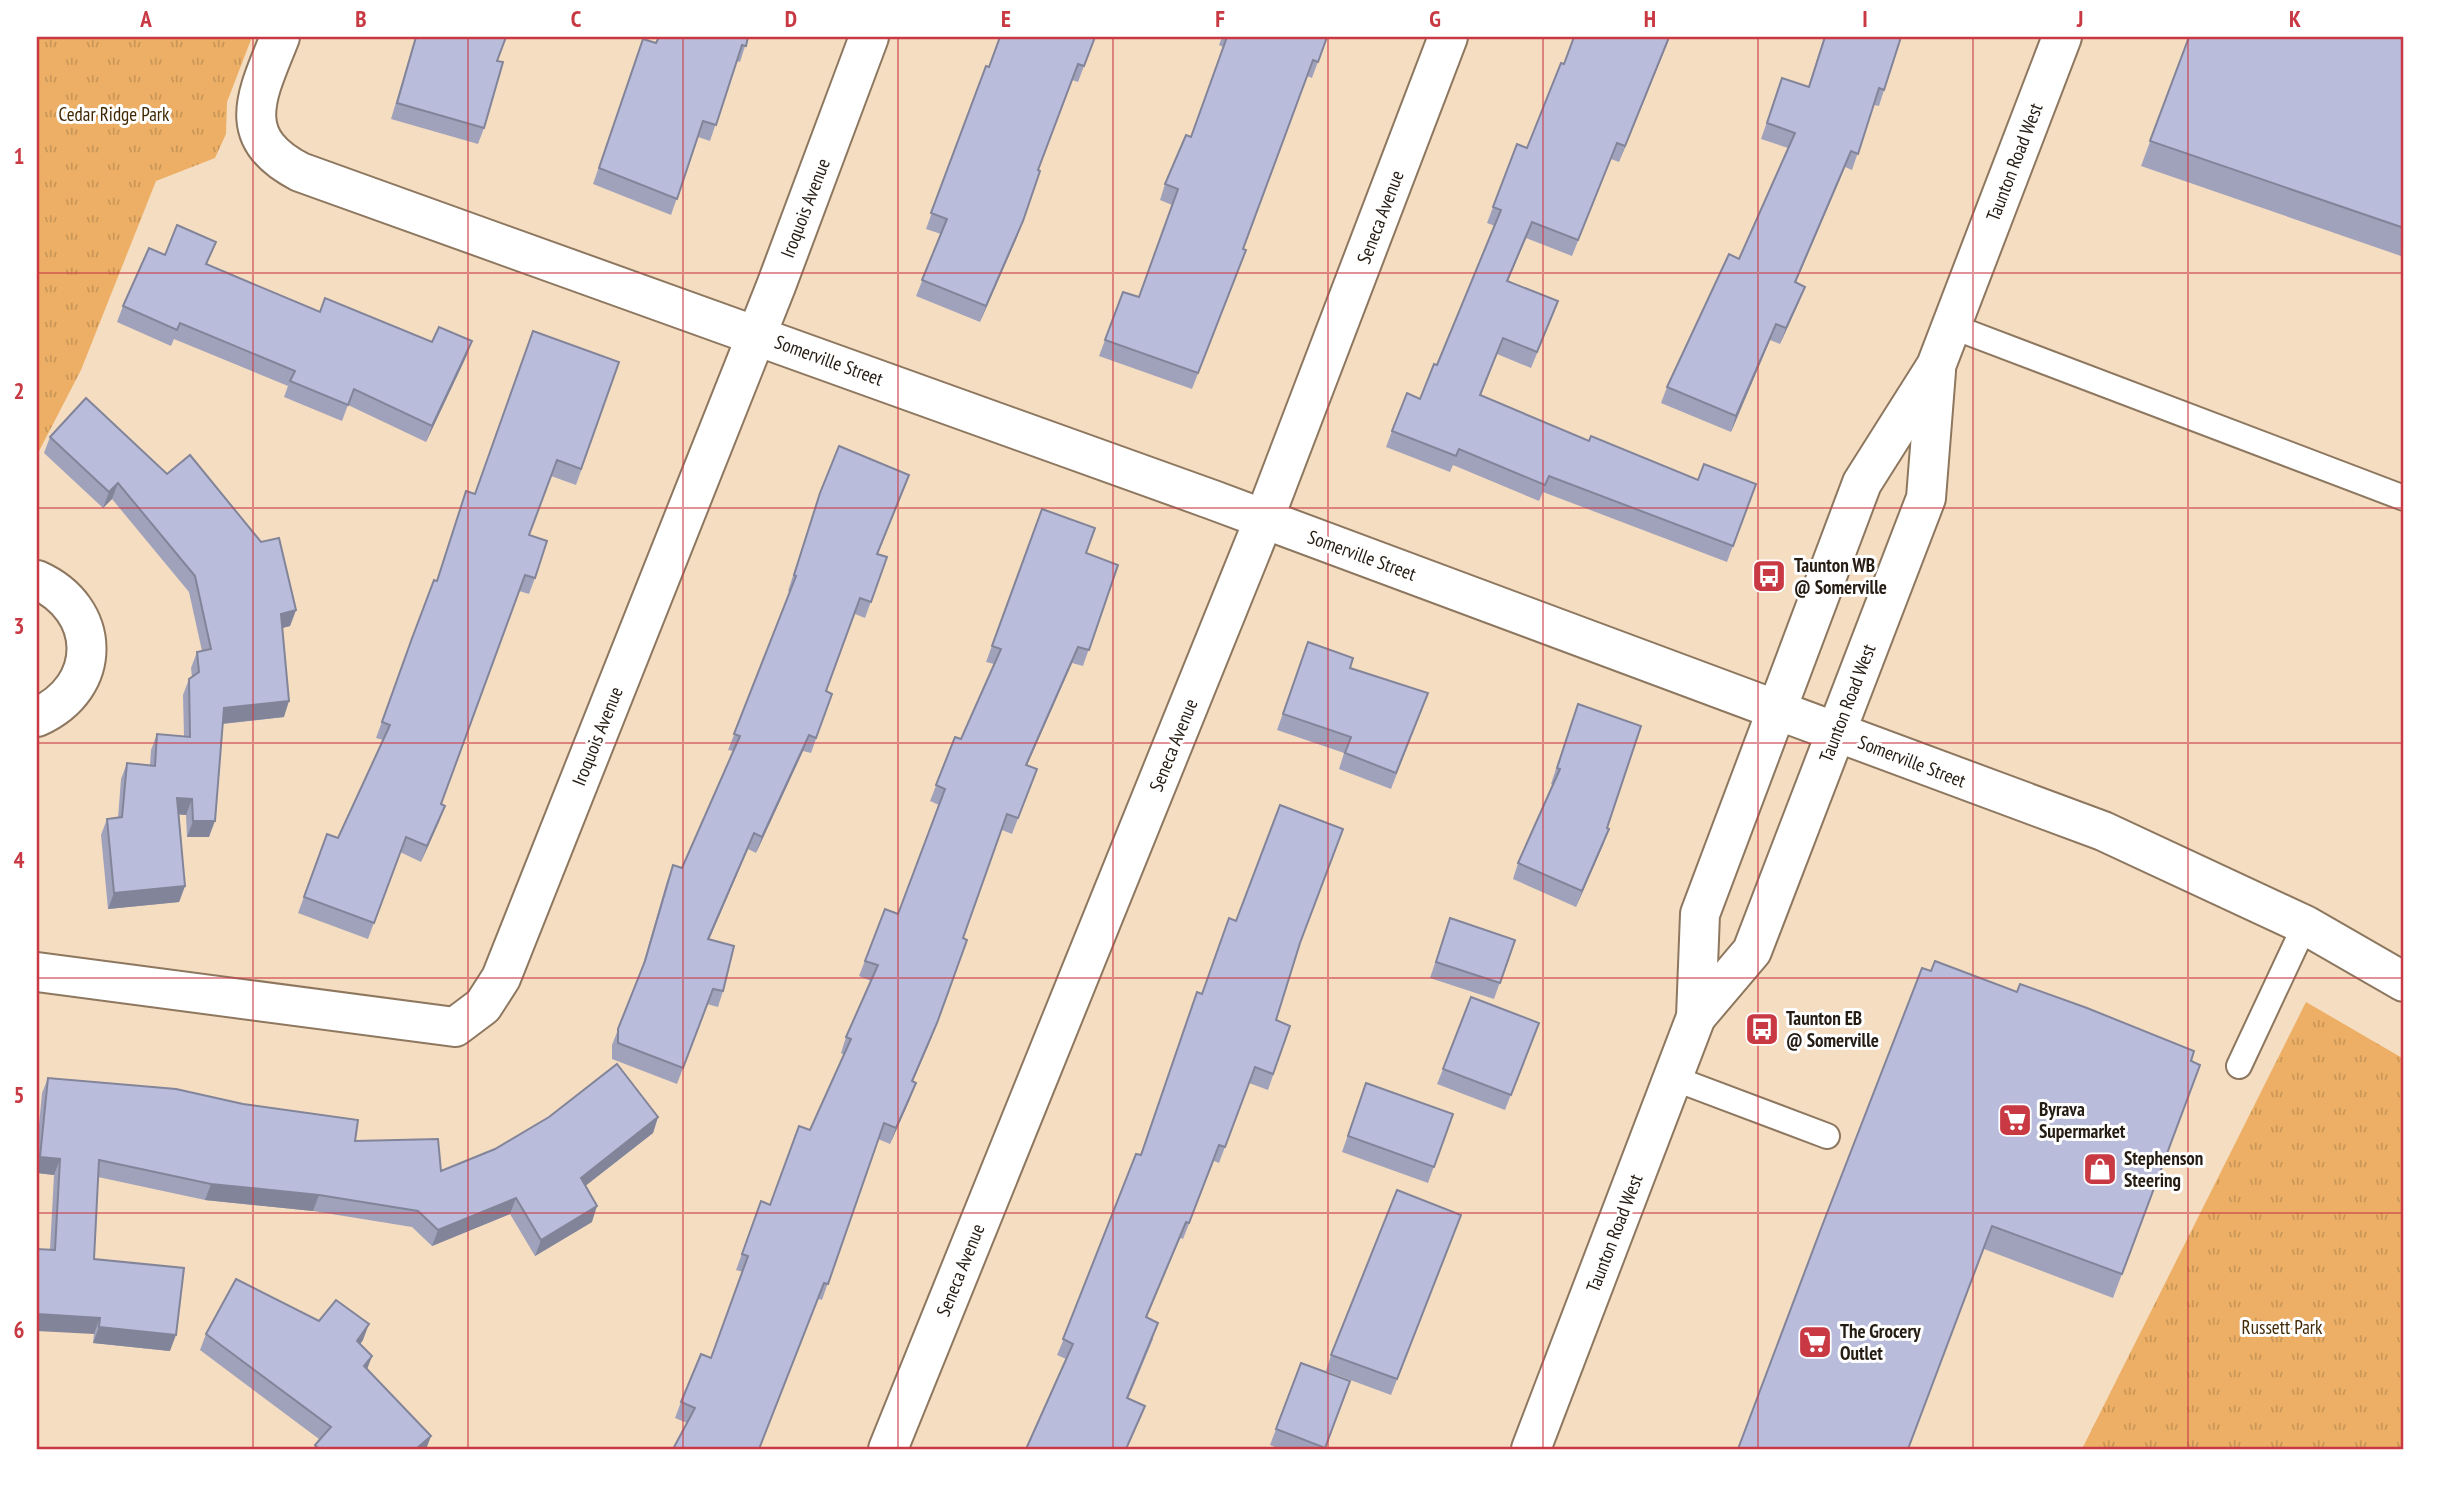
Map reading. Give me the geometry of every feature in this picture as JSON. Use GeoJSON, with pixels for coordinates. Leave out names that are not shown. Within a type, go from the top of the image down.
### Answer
{"type":"FeatureCollection","features":[{"type":"Feature","properties":{"kind":"street","name":"Somerville Street"},"geometry":{"type":"LineString","coordinates":[[281,37],[259,90],[255,120],[259,136],[269,150],[282,163],[300,172],[1264,519],[2104,831],[2305,925],[2404,982]]}},
{"type":"Feature","properties":{"kind":"street","name":"Iroquois Avenue"},"geometry":{"type":"LineString","coordinates":[[37,972],[455,1027],[483,1006],[501,978],[756,334],[869,37]]}},
{"type":"Feature","properties":{"kind":"street","name":"Seneca Avenue"},"geometry":{"type":"LineString","coordinates":[[888,1449],[1264,519],[1448,37]]}},
{"type":"Feature","properties":{"kind":"street","name":"Taunton Road West"},"geometry":{"type":"LineString","coordinates":[[1531,1449],[1696,1017],[1700,914],[1862,483],[1936,366],[2062,37]]}},
{"type":"Feature","properties":{"kind":"street","name":"Taunton Road West"},"geometry":{"type":"LineString","coordinates":[[1696,1017],[1752,951],[1926,498],[1936,366]]}},
{"type":"Feature","properties":{"kind":"street"},"geometry":{"type":"LineString","coordinates":[[37,579],[55,588],[73,606],[83,622],[87,648],[77,685],[60,704],[37,717]]}},
{"type":"Feature","properties":{"kind":"lane"},"geometry":{"type":"LineString","coordinates":[[1951,326],[2404,498]]}},
{"type":"Feature","properties":{"kind":"lane"},"geometry":{"type":"LineString","coordinates":[[2239,1066],[2305,925]]}},
{"type":"Feature","properties":{"kind":"lane"},"geometry":{"type":"LineString","coordinates":[[1673,1078],[1827,1136]]}},
{"type":"Feature","properties":{"kind":"green space","name":"Cedar Ridge Park"},"geometry":{"type":"Polygon","coordinates":[[[37,37],[252,37],[227,102],[226,134],[215,158],[156,181],[81,370],[37,455],[37,37]]]}},
{"type":"Feature","properties":{"kind":"green space","name":"Russett Park"},"geometry":{"type":"Polygon","coordinates":[[[2306,1002],[2404,1059],[2404,1449],[2082,1449],[2306,1002]]]}},
{"type":"Feature","properties":{"kind":"building"},"geometry":{"type":"Polygon","coordinates":[[[416,37],[506,37],[497,61],[503,62],[484,128],[397,103],[416,37]]]}},
{"type":"Feature","properties":{"kind":"building"},"geometry":{"type":"Polygon","coordinates":[[[659,37],[748,37],[746,46],[742,45],[716,125],[703,121],[677,199],[599,168],[643,39],[656,43],[659,37]]]}},
{"type":"Feature","properties":{"kind":"building"},"geometry":{"type":"Polygon","coordinates":[[[1000,37],[1095,37],[1084,66],[1078,64],[1038,170],[1040,171],[1023,221],[986,306],[922,280],[947,219],[931,213],[986,66],[989,67],[1000,37]]]}},
{"type":"Feature","properties":{"kind":"building"},"geometry":{"type":"Polygon","coordinates":[[[1227,37],[1327,37],[1318,62],[1313,60],[1243,249],[1246,250],[1198,373],[1105,340],[1123,292],[1139,297],[1178,189],[1165,184],[1186,135],[1191,137],[1227,37]]]}},
{"type":"Feature","properties":{"kind":"building"},"geometry":{"type":"Polygon","coordinates":[[[1574,37],[1669,37],[1625,146],[1617,143],[1578,240],[1532,222],[1507,281],[1558,301],[1537,352],[1503,338],[1480,395],[1589,441],[1591,436],[1698,480],[1704,464],[1756,484],[1733,546],[1549,476],[1545,485],[1459,449],[1456,456],[1392,431],[1407,393],[1420,399],[1434,364],[1437,365],[1501,210],[1493,207],[1517,144],[1527,148],[1574,37]]]}},
{"type":"Feature","properties":{"kind":"building"},"geometry":{"type":"Polygon","coordinates":[[[1825,37],[1901,37],[1884,90],[1879,88],[1858,154],[1851,151],[1795,282],[1805,287],[1786,328],[1776,324],[1736,416],[1667,387],[1729,254],[1739,259],[1795,133],[1767,123],[1782,78],[1809,87],[1825,37]]]}},
{"type":"Feature","properties":{"kind":"building"},"geometry":{"type":"Polygon","coordinates":[[[2189,37],[2404,37],[2404,228],[2150,141],[2189,37]]]}},
{"type":"Feature","properties":{"kind":"building"},"geometry":{"type":"Polygon","coordinates":[[[177,225],[216,242],[206,264],[320,312],[325,298],[432,342],[439,327],[472,341],[432,426],[354,389],[348,405],[290,381],[295,371],[180,323],[177,330],[123,306],[149,248],[165,255],[177,225]]]}},
{"type":"Feature","properties":{"kind":"building"},"geometry":{"type":"Polygon","coordinates":[[[533,331],[619,362],[581,469],[557,460],[529,535],[547,541],[535,578],[525,575],[441,804],[445,806],[427,846],[406,837],[374,923],[304,897],[327,834],[338,838],[390,725],[382,722],[411,641],[434,580],[437,581],[466,491],[475,494],[533,331]]]}},
{"type":"Feature","properties":{"kind":"building"},"geometry":{"type":"Polygon","coordinates":[[[86,398],[167,474],[190,455],[261,542],[279,538],[296,610],[281,614],[289,701],[224,708],[215,821],[193,821],[192,799],[177,798],[185,886],[114,893],[107,819],[122,817],[127,763],[155,766],[157,734],[190,737],[189,679],[199,672],[197,652],[211,649],[195,576],[118,483],[109,492],[50,437],[86,398]]]}},
{"type":"Feature","properties":{"kind":"building"},"geometry":{"type":"Polygon","coordinates":[[[839,446],[909,475],[877,554],[887,557],[871,602],[860,598],[826,691],[832,694],[816,738],[809,735],[762,837],[754,833],[708,939],[734,946],[723,991],[713,989],[683,1068],[618,1043],[618,1029],[645,961],[673,865],[682,868],[740,736],[734,734],[796,576],[794,575],[820,493],[839,446]]]}},
{"type":"Feature","properties":{"kind":"building"},"geometry":{"type":"Polygon","coordinates":[[[1042,509],[1095,528],[1086,553],[1118,565],[1089,650],[1078,647],[1026,765],[1037,769],[1018,818],[1007,814],[963,938],[967,940],[937,1023],[912,1081],[916,1083],[896,1128],[884,1123],[828,1284],[824,1283],[759,1449],[673,1449],[695,1408],[681,1402],[701,1354],[711,1358],[748,1256],[742,1254],[761,1201],[770,1205],[799,1126],[810,1130],[851,1039],[846,1037],[878,965],[865,961],[885,909],[898,914],[945,789],[936,785],[955,737],[961,739],[1001,649],[992,646],[1042,509]]]}},
{"type":"Feature","properties":{"kind":"building"},"geometry":{"type":"Polygon","coordinates":[[[1308,642],[1353,658],[1350,668],[1428,693],[1396,773],[1345,753],[1351,737],[1283,714],[1308,642]]]}},
{"type":"Feature","properties":{"kind":"building"},"geometry":{"type":"Polygon","coordinates":[[[1578,704],[1641,726],[1607,828],[1609,829],[1582,891],[1518,863],[1560,769],[1557,768],[1578,704]]]}},
{"type":"Feature","properties":{"kind":"building"},"geometry":{"type":"Polygon","coordinates":[[[1280,805],[1343,829],[1300,943],[1276,1020],[1290,1026],[1273,1074],[1255,1067],[1225,1147],[1219,1145],[1189,1223],[1186,1222],[1146,1317],[1158,1323],[1127,1398],[1145,1406],[1126,1449],[1026,1449],[1073,1344],[1063,1339],[1136,1154],[1141,1155],[1197,992],[1202,994],[1229,918],[1236,921],[1280,805]]]}},
{"type":"Feature","properties":{"kind":"building"},"geometry":{"type":"Polygon","coordinates":[[[1450,918],[1515,940],[1500,983],[1436,962],[1450,918]]]}},
{"type":"Feature","properties":{"kind":"building"},"geometry":{"type":"Polygon","coordinates":[[[1935,961],[2017,992],[2020,984],[2194,1051],[2191,1061],[2200,1065],[2122,1274],[1992,1226],[1908,1449],[1738,1449],[1922,968],[1931,971],[1935,961]]]}},
{"type":"Feature","properties":{"kind":"building"},"geometry":{"type":"Polygon","coordinates":[[[1471,997],[1539,1023],[1511,1095],[1443,1069],[1471,997]]]}},
{"type":"Feature","properties":{"kind":"building"},"geometry":{"type":"Polygon","coordinates":[[[617,1064],[658,1117],[581,1178],[597,1206],[541,1240],[516,1198],[438,1230],[418,1211],[319,1195],[211,1184],[99,1160],[94,1259],[184,1268],[176,1335],[99,1327],[100,1318],[37,1314],[37,1249],[55,1250],[60,1159],[40,1157],[48,1078],[176,1089],[243,1104],[358,1120],[355,1141],[438,1139],[441,1171],[495,1149],[549,1117],[617,1064]]]}},
{"type":"Feature","properties":{"kind":"building"},"geometry":{"type":"Polygon","coordinates":[[[1366,1083],[1453,1114],[1434,1167],[1348,1136],[1366,1083]]]}},
{"type":"Feature","properties":{"kind":"building"},"geometry":{"type":"Polygon","coordinates":[[[1397,1190],[1461,1215],[1397,1379],[1331,1355],[1397,1190]]]}},
{"type":"Feature","properties":{"kind":"building"},"geometry":{"type":"Polygon","coordinates":[[[236,1279],[319,1321],[336,1300],[369,1324],[357,1341],[372,1356],[364,1366],[431,1436],[416,1449],[319,1449],[315,1445],[331,1427],[206,1334],[236,1279]]]}},
{"type":"Feature","properties":{"kind":"building"},"geometry":{"type":"Polygon","coordinates":[[[1301,1363],[1350,1381],[1325,1448],[1276,1429],[1301,1363]]]}},
{"type":"Feature","properties":{"kind":"place","name":"Taunton WB @ Somerville"},"geometry":{"type":"Point","coordinates":[1769,576]}},
{"type":"Feature","properties":{"kind":"place","name":"Taunton EB @ Somerville"},"geometry":{"type":"Point","coordinates":[1762,1029]}},
{"type":"Feature","properties":{"kind":"place","name":"Byrava Supermarket"},"geometry":{"type":"Point","coordinates":[2015,1120]}},
{"type":"Feature","properties":{"kind":"place","name":"Stephenson Steering"},"geometry":{"type":"Point","coordinates":[2100,1169]}},
{"type":"Feature","properties":{"kind":"place","name":"The Grocery Outlet"},"geometry":{"type":"Point","coordinates":[1815,1342]}}]}
